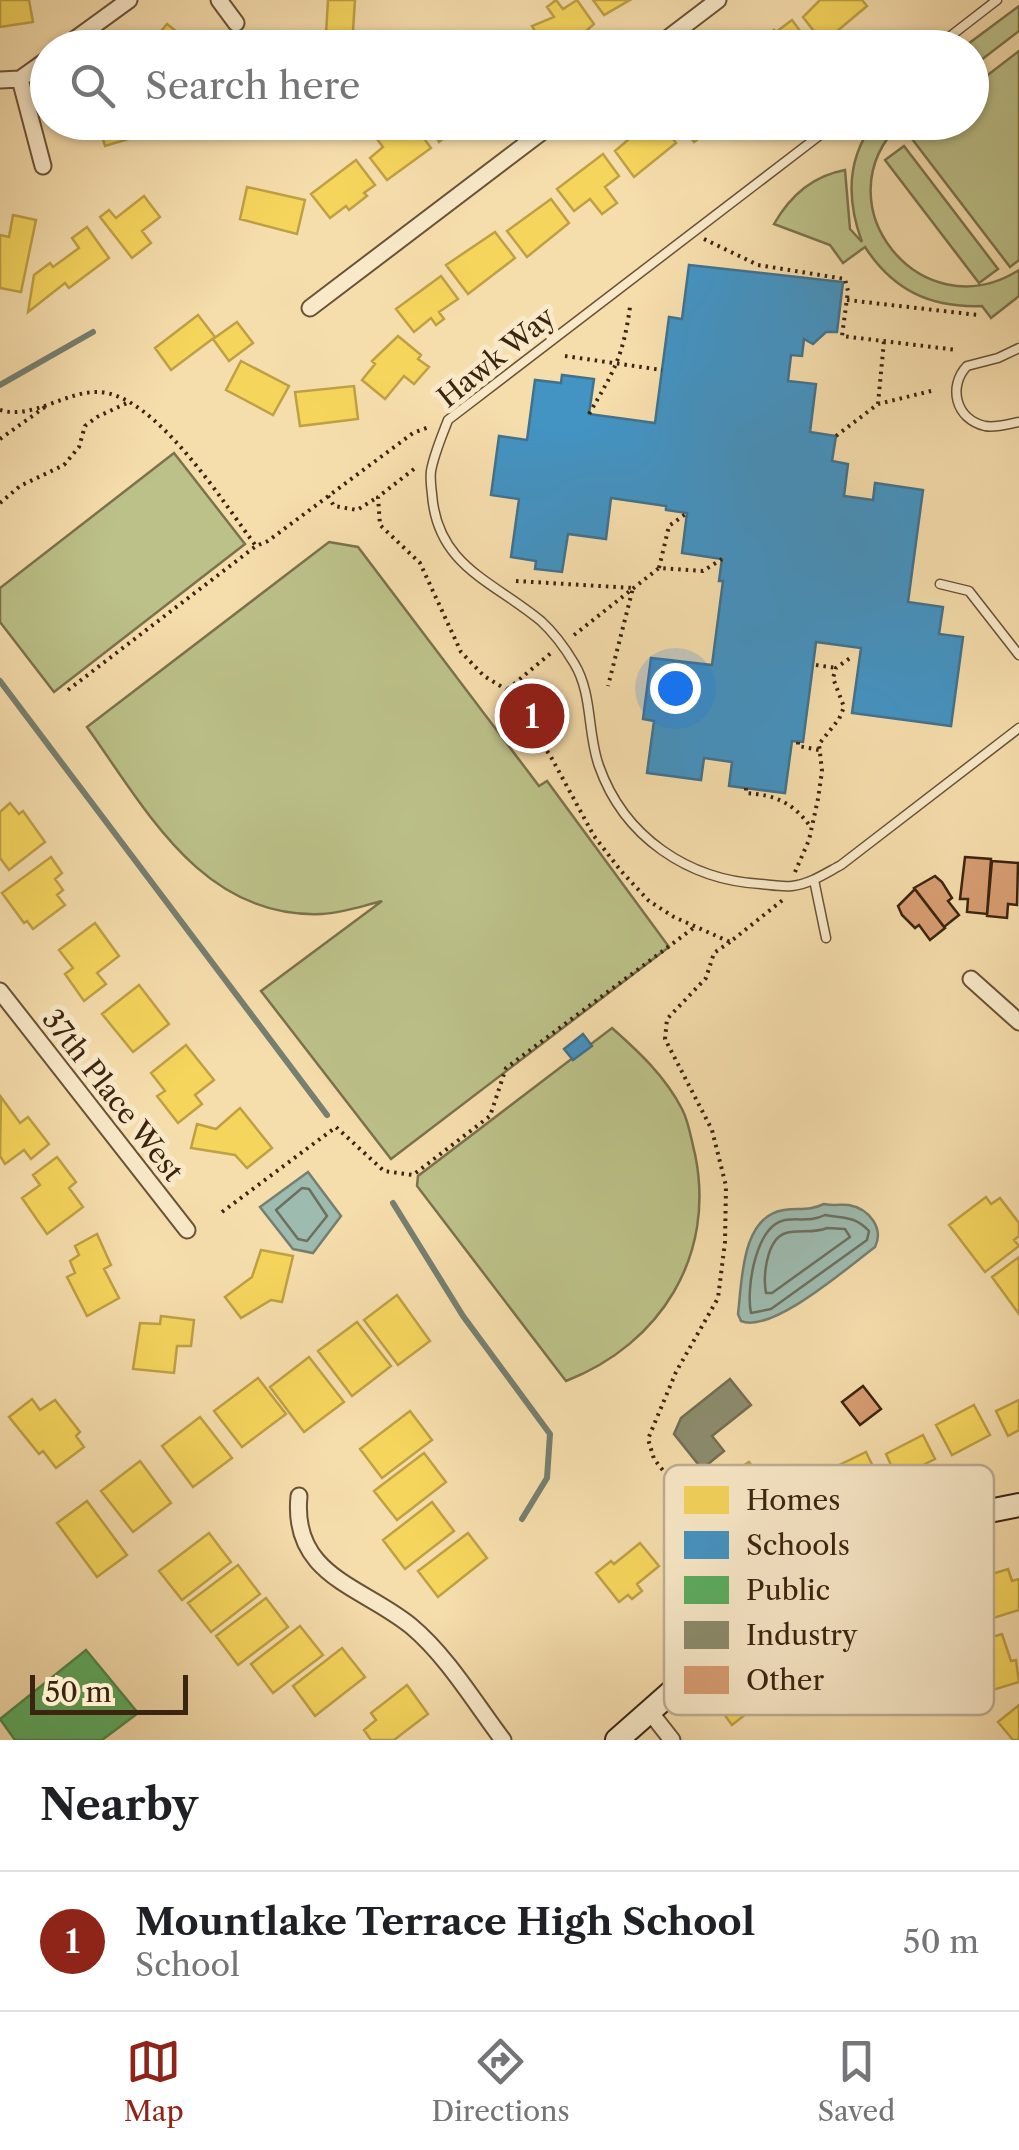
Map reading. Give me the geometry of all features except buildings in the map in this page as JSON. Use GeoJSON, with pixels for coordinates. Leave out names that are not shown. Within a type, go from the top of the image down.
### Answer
{"type":"FeatureCollection","features":[{"type":"Feature","properties":{"kind":"street"},"geometry":{"type":"LineString","coordinates":[[88,30],[129,0]]}},
{"type":"Feature","properties":{"kind":"street"},"geometry":{"type":"LineString","coordinates":[[218,0],[236,24]]}},
{"type":"Feature","properties":{"kind":"street"},"geometry":{"type":"LineString","coordinates":[[679,30],[718,0]]}},
{"type":"Feature","properties":{"kind":"street"},"geometry":{"type":"LineString","coordinates":[[0,80],[20,79],[30,72]]}},
{"type":"Feature","properties":{"kind":"street"},"geometry":{"type":"LineString","coordinates":[[20,79],[30,117]]}},
{"type":"Feature","properties":{"kind":"street"},"geometry":{"type":"LineString","coordinates":[[36,140],[43,166]]}},
{"type":"Feature","properties":{"kind":"street"},"geometry":{"type":"LineString","coordinates":[[310,308],[532,140]]}},
{"type":"Feature","properties":{"kind":"street"},"geometry":{"type":"LineString","coordinates":[[971,979],[1019,1022]]}},
{"type":"Feature","properties":{"kind":"street","name":"37th Place West"},"geometry":{"type":"LineString","coordinates":[[0,991],[187,1230]]}},
{"type":"Feature","properties":{"kind":"street"},"geometry":{"type":"LineString","coordinates":[[299,1496],[297,1515],[302,1534],[318,1563],[335,1580],[411,1626],[503,1740]]}},
{"type":"Feature","properties":{"kind":"street"},"geometry":{"type":"LineString","coordinates":[[994,1510],[1019,1505]]}},
{"type":"Feature","properties":{"kind":"street"},"geometry":{"type":"LineString","coordinates":[[617,1740],[664,1700]]}},
{"type":"Feature","properties":{"kind":"street"},"geometry":{"type":"LineString","coordinates":[[650,1712],[672,1740]]}},
{"type":"Feature","properties":{"kind":"lane"},"geometry":{"type":"LineString","coordinates":[[958,30],[997,0]]}},
{"type":"Feature","properties":{"kind":"lane","name":"Hawk Way"},"geometry":{"type":"LineString","coordinates":[[813,140],[448,420],[430,472],[433,514],[443,539],[466,568],[541,621],[562,644],[578,668],[587,697],[598,766],[625,816],[660,851],[693,869],[731,882],[792,886],[814,880],[840,865],[1019,728]]}},
{"type":"Feature","properties":{"kind":"lane"},"geometry":{"type":"LineString","coordinates":[[1019,348],[967,366],[957,379],[954,393],[961,408],[978,423],[986,426],[1019,422]]}},
{"type":"Feature","properties":{"kind":"lane"},"geometry":{"type":"LineString","coordinates":[[940,584],[969,592],[1019,655]]}},
{"type":"Feature","properties":{"kind":"lane"},"geometry":{"type":"LineString","coordinates":[[814,880],[826,938]]}},
{"type":"Feature","properties":{"kind":"path"},"geometry":{"type":"LineString","coordinates":[[704,240],[758,265],[845,279],[847,300],[842,336],[957,350]]}},
{"type":"Feature","properties":{"kind":"path"},"geometry":{"type":"LineString","coordinates":[[847,300],[978,315]]}},
{"type":"Feature","properties":{"kind":"path"},"geometry":{"type":"LineString","coordinates":[[589,414],[617,366],[626,342],[630,307]]}},
{"type":"Feature","properties":{"kind":"path"},"geometry":{"type":"LineString","coordinates":[[878,404],[884,341]]}},
{"type":"Feature","properties":{"kind":"path"},"geometry":{"type":"LineString","coordinates":[[565,356],[662,370]]}},
{"type":"Feature","properties":{"kind":"path"},"geometry":{"type":"LineString","coordinates":[[836,436],[878,404],[935,390]]}},
{"type":"Feature","properties":{"kind":"path"},"geometry":{"type":"LineString","coordinates":[[0,410],[16,412],[98,392],[129,402],[168,432],[256,546]]}},
{"type":"Feature","properties":{"kind":"path"},"geometry":{"type":"LineString","coordinates":[[0,503],[20,486],[64,465],[79,447],[85,426],[97,416],[129,402]]}},
{"type":"Feature","properties":{"kind":"path"},"geometry":{"type":"LineString","coordinates":[[0,438],[50,404]]}},
{"type":"Feature","properties":{"kind":"path"},"geometry":{"type":"LineString","coordinates":[[68,690],[256,546],[413,433],[448,420]]}},
{"type":"Feature","properties":{"kind":"path"},"geometry":{"type":"LineString","coordinates":[[328,496],[334,506],[357,510],[414,470]]}},
{"type":"Feature","properties":{"kind":"path"},"geometry":{"type":"LineString","coordinates":[[378,497],[380,525],[420,563],[461,652],[484,676],[507,690],[551,757],[594,836],[621,871],[650,901],[730,942]]}},
{"type":"Feature","properties":{"kind":"path"},"geometry":{"type":"LineString","coordinates":[[507,690],[659,568],[669,526],[687,513]]}},
{"type":"Feature","properties":{"kind":"path"},"geometry":{"type":"LineString","coordinates":[[659,568],[703,571],[722,559]]}},
{"type":"Feature","properties":{"kind":"path"},"geometry":{"type":"LineString","coordinates":[[516,581],[633,588]]}},
{"type":"Feature","properties":{"kind":"path"},"geometry":{"type":"LineString","coordinates":[[608,686],[633,588]]}},
{"type":"Feature","properties":{"kind":"path"},"geometry":{"type":"LineString","coordinates":[[664,1471],[654,1458],[648,1439],[676,1372],[718,1298],[726,1186],[712,1130],[665,1039],[666,1018],[706,978],[714,953],[780,904],[792,886],[797,863],[809,840],[822,772],[819,744],[844,708],[834,678],[836,668],[853,656]]}},
{"type":"Feature","properties":{"kind":"path"},"geometry":{"type":"LineString","coordinates":[[816,665],[836,668]]}},
{"type":"Feature","properties":{"kind":"path"},"geometry":{"type":"LineString","coordinates":[[798,742],[798,746],[818,750]]}},
{"type":"Feature","properties":{"kind":"path"},"geometry":{"type":"LineString","coordinates":[[746,788],[746,792],[780,798],[810,826]]}},
{"type":"Feature","properties":{"kind":"path"},"geometry":{"type":"LineString","coordinates":[[222,1212],[336,1127],[384,1170],[413,1175],[490,1116],[506,1068],[696,926]]}},
{"type":"Feature","properties":{"kind":"green space"},"geometry":{"type":"Polygon","coordinates":[[[1019,6],[1019,31],[989,54],[987,30],[1019,6]]]}},
{"type":"Feature","properties":{"kind":"green space"},"geometry":{"type":"Polygon","coordinates":[[[1019,51],[1019,260],[1010,267],[913,140],[989,140],[989,74],[1019,51]]]}},
{"type":"Feature","properties":{"kind":"green space"},"geometry":{"type":"Polygon","coordinates":[[[864,140],[889,140],[878,155],[871,188],[876,221],[892,250],[917,272],[948,284],[982,285],[1019,270],[1019,296],[991,318],[982,306],[946,304],[914,293],[888,275],[865,247],[843,263],[830,245],[774,224],[803,189],[822,177],[845,170],[850,229],[862,242],[852,196],[858,151],[864,140]]]}},
{"type":"Feature","properties":{"kind":"green space"},"geometry":{"type":"Polygon","coordinates":[[[904,146],[998,269],[979,283],[885,160],[904,146]]]}},
{"type":"Feature","properties":{"kind":"green space"},"geometry":{"type":"Polygon","coordinates":[[[174,453],[245,544],[54,692],[0,622],[0,588],[174,453]]]}},
{"type":"Feature","properties":{"kind":"green space"},"geometry":{"type":"Polygon","coordinates":[[[329,542],[358,547],[539,786],[547,781],[669,947],[391,1159],[261,991],[382,901],[322,914],[280,911],[244,899],[211,879],[182,854],[87,727],[329,542]]]}},
{"type":"Feature","properties":{"kind":"green space"},"geometry":{"type":"Polygon","coordinates":[[[612,1028],[660,1075],[684,1114],[695,1154],[697,1227],[674,1292],[654,1320],[600,1365],[566,1381],[417,1186],[418,1176],[612,1028]]]}},
{"type":"Feature","properties":{"kind":"water"},"geometry":{"type":"Polygon","coordinates":[[[308,1172],[341,1216],[313,1253],[293,1249],[260,1207],[308,1172]]]}},
{"type":"Feature","properties":{"kind":"water"},"geometry":{"type":"Polygon","coordinates":[[[849,1205],[869,1215],[878,1233],[875,1247],[790,1309],[755,1322],[741,1321],[738,1314],[746,1252],[759,1224],[784,1210],[849,1205]]]}},
{"type":"Feature","properties":{"kind":"waterway"},"geometry":{"type":"LineString","coordinates":[[0,385],[93,332]]}},
{"type":"Feature","properties":{"kind":"waterway"},"geometry":{"type":"LineString","coordinates":[[0,681],[327,1115]]}},
{"type":"Feature","properties":{"kind":"waterway"},"geometry":{"type":"LineString","coordinates":[[393,1203],[463,1316],[550,1434],[547,1478],[522,1519]]}},
{"type":"Feature","properties":{"kind":"place","name":"Mountlake Terrace High School"},"geometry":{"type":"Point","coordinates":[532,716]}}]}
